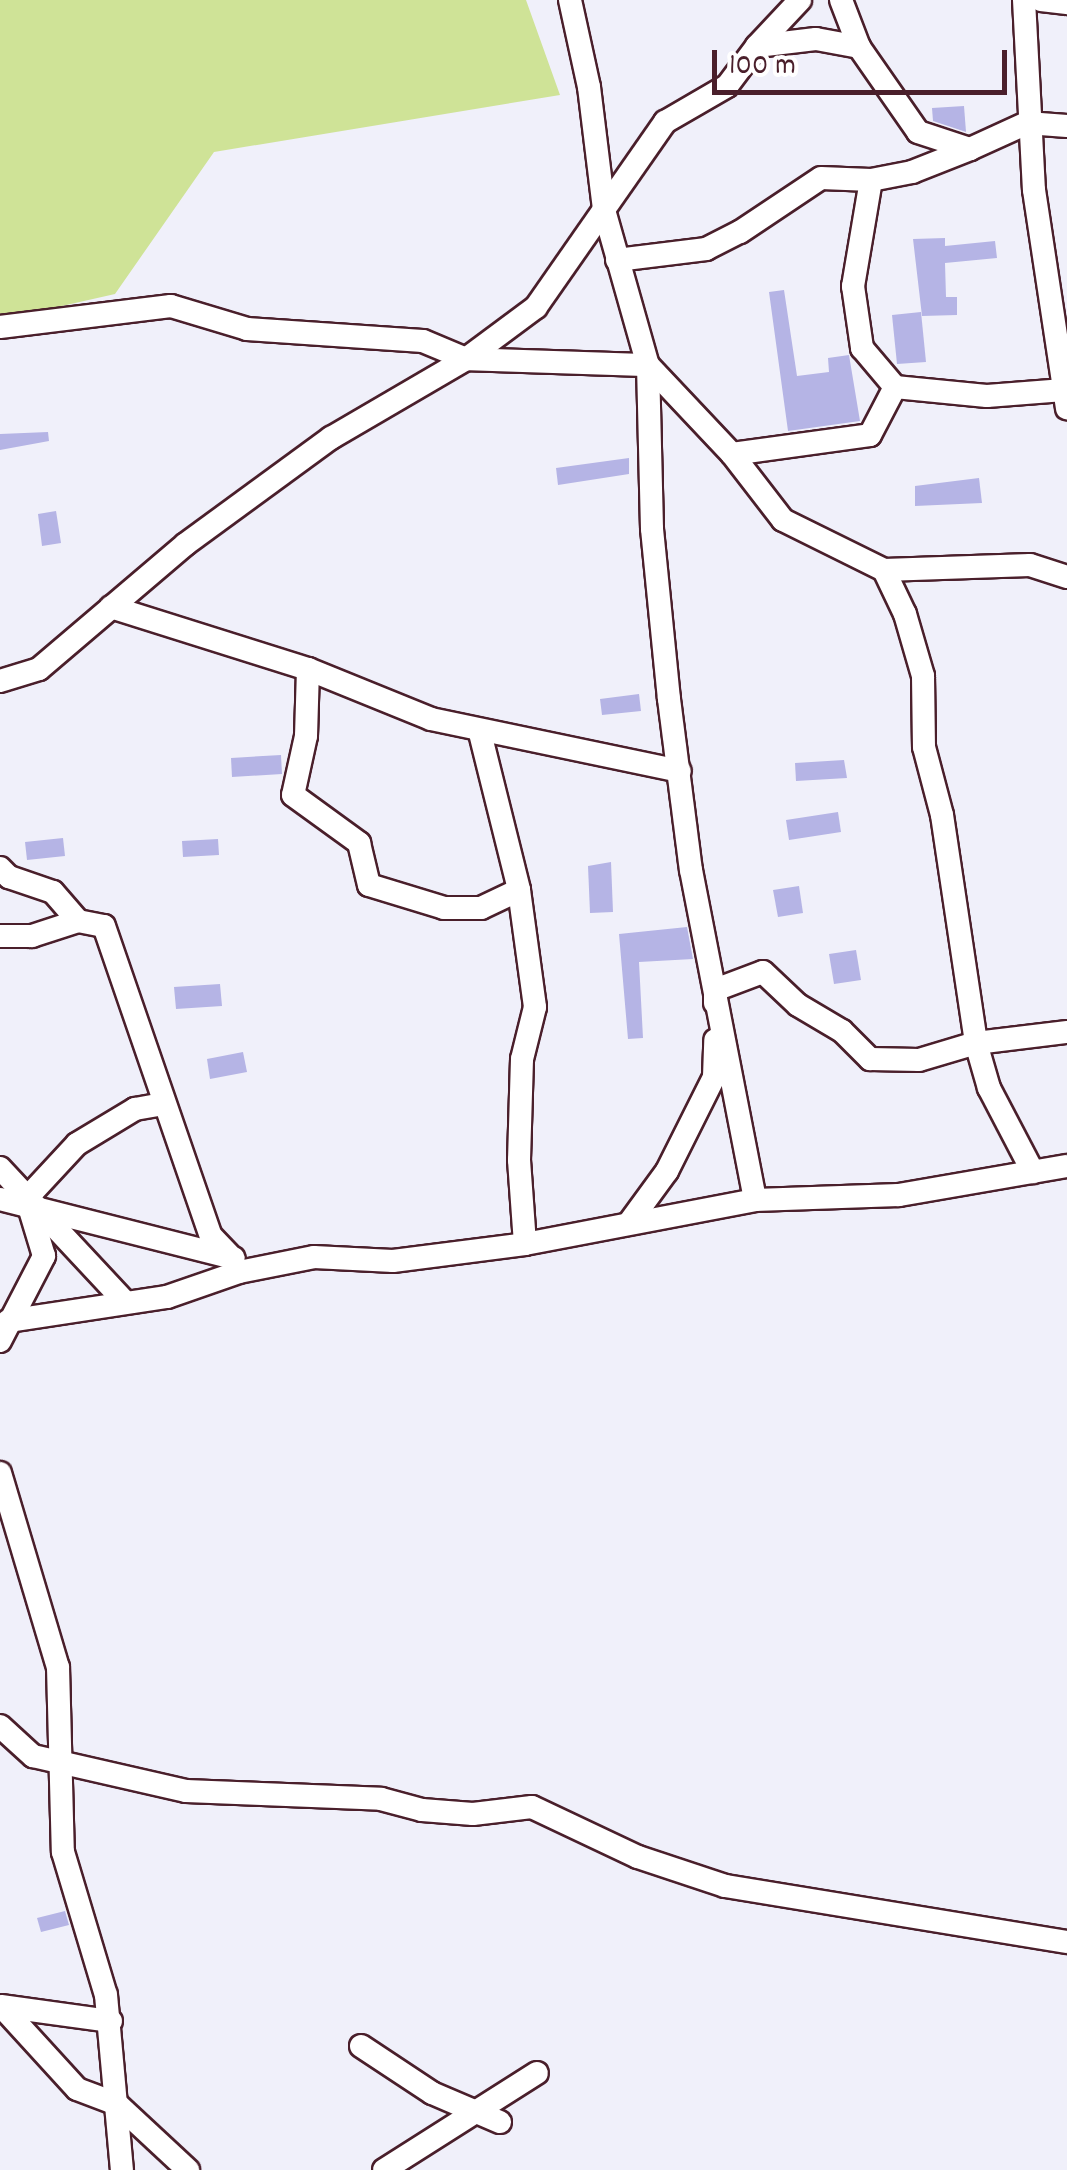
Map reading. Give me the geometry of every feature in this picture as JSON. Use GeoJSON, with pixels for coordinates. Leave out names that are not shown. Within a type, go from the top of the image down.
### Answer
{"type":"FeatureCollection","features":[{"type":"Feature","properties":{"kind":"street"},"geometry":{"type":"LineString","coordinates":[[570,0],[589,87],[604,210],[648,365],[652,529],[691,870],[754,1200]]}},
{"type":"Feature","properties":{"kind":"street"},"geometry":{"type":"LineString","coordinates":[[0,681],[38,668],[186,544],[330,438],[466,359],[536,307],[665,122],[727,86],[757,46],[800,0]]}},
{"type":"Feature","properties":{"kind":"street"},"geometry":{"type":"LineString","coordinates":[[841,0],[859,47],[918,132],[970,148]]}},
{"type":"Feature","properties":{"kind":"street"},"geometry":{"type":"LineString","coordinates":[[871,180],[854,286],[862,348],[895,387],[1065,400],[1041,254],[1027,123],[1024,0]]}},
{"type":"Feature","properties":{"kind":"street"},"geometry":{"type":"LineString","coordinates":[[1041,0],[1067,3]]}},
{"type":"Feature","properties":{"kind":"street"},"geometry":{"type":"LineString","coordinates":[[757,46],[816,39],[859,47]]}},
{"type":"Feature","properties":{"kind":"street"},"geometry":{"type":"LineString","coordinates":[[617,260],[706,249],[740,232],[821,178],[871,180],[912,172],[1027,123],[1067,126]]}},
{"type":"Feature","properties":{"kind":"street"},"geometry":{"type":"LineString","coordinates":[[0,327],[170,306],[247,329],[423,341],[466,359],[648,365],[732,454],[783,520],[884,570],[1030,565],[1067,577]]}},
{"type":"Feature","properties":{"kind":"street"},"geometry":{"type":"LineString","coordinates":[[732,454],[870,436],[895,387]]}},
{"type":"Feature","properties":{"kind":"street"},"geometry":{"type":"LineString","coordinates":[[884,570],[905,614],[923,676],[924,746],[942,815],[976,1043],[990,1088],[1033,1172]]}},
{"type":"Feature","properties":{"kind":"street"},"geometry":{"type":"LineString","coordinates":[[111,606],[308,669],[431,720],[680,772]]}},
{"type":"Feature","properties":{"kind":"street"},"geometry":{"type":"LineString","coordinates":[[308,669],[306,736],[293,795],[360,842],[370,885],[444,908],[481,908],[519,890]]}},
{"type":"Feature","properties":{"kind":"street"},"geometry":{"type":"LineString","coordinates":[[480,732],[519,890],[535,1008],[522,1059],[519,1160],[526,1244]]}},
{"type":"Feature","properties":{"kind":"street"},"geometry":{"type":"LineString","coordinates":[[0,868],[9,878],[53,892],[78,921]]}},
{"type":"Feature","properties":{"kind":"street"},"geometry":{"type":"LineString","coordinates":[[0,936],[32,936],[78,921],[104,926],[212,1236],[232,1258]]}},
{"type":"Feature","properties":{"kind":"street"},"geometry":{"type":"LineString","coordinates":[[715,990],[763,972],[798,1005],[842,1030],[870,1059],[919,1060],[976,1043],[1067,1032]]}},
{"type":"Feature","properties":{"kind":"street"},"geometry":{"type":"LineString","coordinates":[[629,1222],[667,1171],[714,1077],[715,990]]}},
{"type":"Feature","properties":{"kind":"street"},"geometry":{"type":"LineString","coordinates":[[26,1201],[76,1144],[135,1109],[163,1104]]}},
{"type":"Feature","properties":{"kind":"street"},"geometry":{"type":"LineString","coordinates":[[0,1199],[26,1201],[232,1258],[314,1257],[393,1262],[526,1244],[754,1200],[898,1195],[1067,1166]]}},
{"type":"Feature","properties":{"kind":"street"},"geometry":{"type":"LineString","coordinates":[[0,1168],[26,1201],[124,1301]]}},
{"type":"Feature","properties":{"kind":"street"},"geometry":{"type":"LineString","coordinates":[[4,1331],[44,1256],[26,1201]]}},
{"type":"Feature","properties":{"kind":"street"},"geometry":{"type":"LineString","coordinates":[[4,1331],[124,1301],[167,1297],[240,1272],[314,1257]]}},
{"type":"Feature","properties":{"kind":"street"},"geometry":{"type":"LineString","coordinates":[[0,1472],[58,1666],[63,1852],[111,2021],[122,2170]]}},
{"type":"Feature","properties":{"kind":"street"},"geometry":{"type":"LineString","coordinates":[[0,1726],[34,1756],[186,1790],[382,1799],[422,1810],[473,1814],[532,1807],[638,1856],[725,1886],[1067,1942]]}},
{"type":"Feature","properties":{"kind":"street"},"geometry":{"type":"LineString","coordinates":[[1,2008],[111,2021]]}},
{"type":"Feature","properties":{"kind":"street"},"geometry":{"type":"LineString","coordinates":[[1,2008],[76,2088],[117,2104],[188,2170]]}},
{"type":"Feature","properties":{"kind":"street"},"geometry":{"type":"LineString","coordinates":[[361,2046],[402,2075],[476,2114],[500,2122]]}},
{"type":"Feature","properties":{"kind":"street"},"geometry":{"type":"LineString","coordinates":[[384,2170],[537,2073]]}},
{"type":"Feature","properties":{"kind":"green space"},"geometry":{"type":"Polygon","coordinates":[[[0,0],[526,0],[560,95],[214,152],[115,294],[0,320],[0,0]]]}},
{"type":"Feature","properties":{"kind":"building"},"geometry":{"type":"Polygon","coordinates":[[[964,106],[966,132],[933,121],[932,108],[964,106]]]}},
{"type":"Feature","properties":{"kind":"building"},"geometry":{"type":"Polygon","coordinates":[[[945,238],[945,246],[995,241],[997,258],[945,263],[946,297],[957,297],[957,315],[922,316],[913,239],[945,238]]]}},
{"type":"Feature","properties":{"kind":"building"},"geometry":{"type":"Polygon","coordinates":[[[784,290],[797,376],[829,372],[828,358],[849,355],[860,421],[788,431],[769,292],[784,290]]]}},
{"type":"Feature","properties":{"kind":"building"},"geometry":{"type":"Polygon","coordinates":[[[921,312],[926,362],[897,364],[892,315],[921,312]]]}},
{"type":"Feature","properties":{"kind":"building"},"geometry":{"type":"Polygon","coordinates":[[[48,432],[49,441],[0,450],[0,434],[48,432]]]}},
{"type":"Feature","properties":{"kind":"building"},"geometry":{"type":"Polygon","coordinates":[[[629,458],[629,474],[558,485],[556,468],[629,458]]]}},
{"type":"Feature","properties":{"kind":"building"},"geometry":{"type":"Polygon","coordinates":[[[979,478],[982,503],[915,506],[915,486],[979,478]]]}},
{"type":"Feature","properties":{"kind":"building"},"geometry":{"type":"Polygon","coordinates":[[[56,511],[61,543],[42,546],[38,514],[56,511]]]}},
{"type":"Feature","properties":{"kind":"building"},"geometry":{"type":"Polygon","coordinates":[[[639,694],[641,711],[602,715],[600,699],[639,694]]]}},
{"type":"Feature","properties":{"kind":"building"},"geometry":{"type":"Polygon","coordinates":[[[281,755],[282,774],[232,777],[231,758],[281,755]]]}},
{"type":"Feature","properties":{"kind":"building"},"geometry":{"type":"Polygon","coordinates":[[[844,760],[847,778],[796,781],[795,763],[844,760]]]}},
{"type":"Feature","properties":{"kind":"building"},"geometry":{"type":"Polygon","coordinates":[[[838,812],[841,832],[789,840],[786,820],[838,812]]]}},
{"type":"Feature","properties":{"kind":"building"},"geometry":{"type":"Polygon","coordinates":[[[63,838],[65,856],[27,860],[25,842],[63,838]]]}},
{"type":"Feature","properties":{"kind":"building"},"geometry":{"type":"Polygon","coordinates":[[[218,839],[219,855],[183,857],[182,841],[218,839]]]}},
{"type":"Feature","properties":{"kind":"building"},"geometry":{"type":"Polygon","coordinates":[[[611,862],[613,912],[590,913],[588,866],[611,862]]]}},
{"type":"Feature","properties":{"kind":"building"},"geometry":{"type":"Polygon","coordinates":[[[799,886],[803,913],[778,917],[773,890],[799,886]]]}},
{"type":"Feature","properties":{"kind":"building"},"geometry":{"type":"Polygon","coordinates":[[[687,927],[693,959],[639,962],[643,1038],[628,1039],[619,934],[687,927]]]}},
{"type":"Feature","properties":{"kind":"building"},"geometry":{"type":"Polygon","coordinates":[[[856,950],[861,980],[834,984],[829,954],[856,950]]]}},
{"type":"Feature","properties":{"kind":"building"},"geometry":{"type":"Polygon","coordinates":[[[220,984],[222,1006],[176,1009],[174,987],[220,984]]]}},
{"type":"Feature","properties":{"kind":"building"},"geometry":{"type":"Polygon","coordinates":[[[243,1052],[247,1072],[210,1079],[207,1059],[243,1052]]]}},
{"type":"Feature","properties":{"kind":"building"},"geometry":{"type":"Polygon","coordinates":[[[65,1911],[69,1925],[41,1932],[37,1918],[65,1911]]]}}]}
